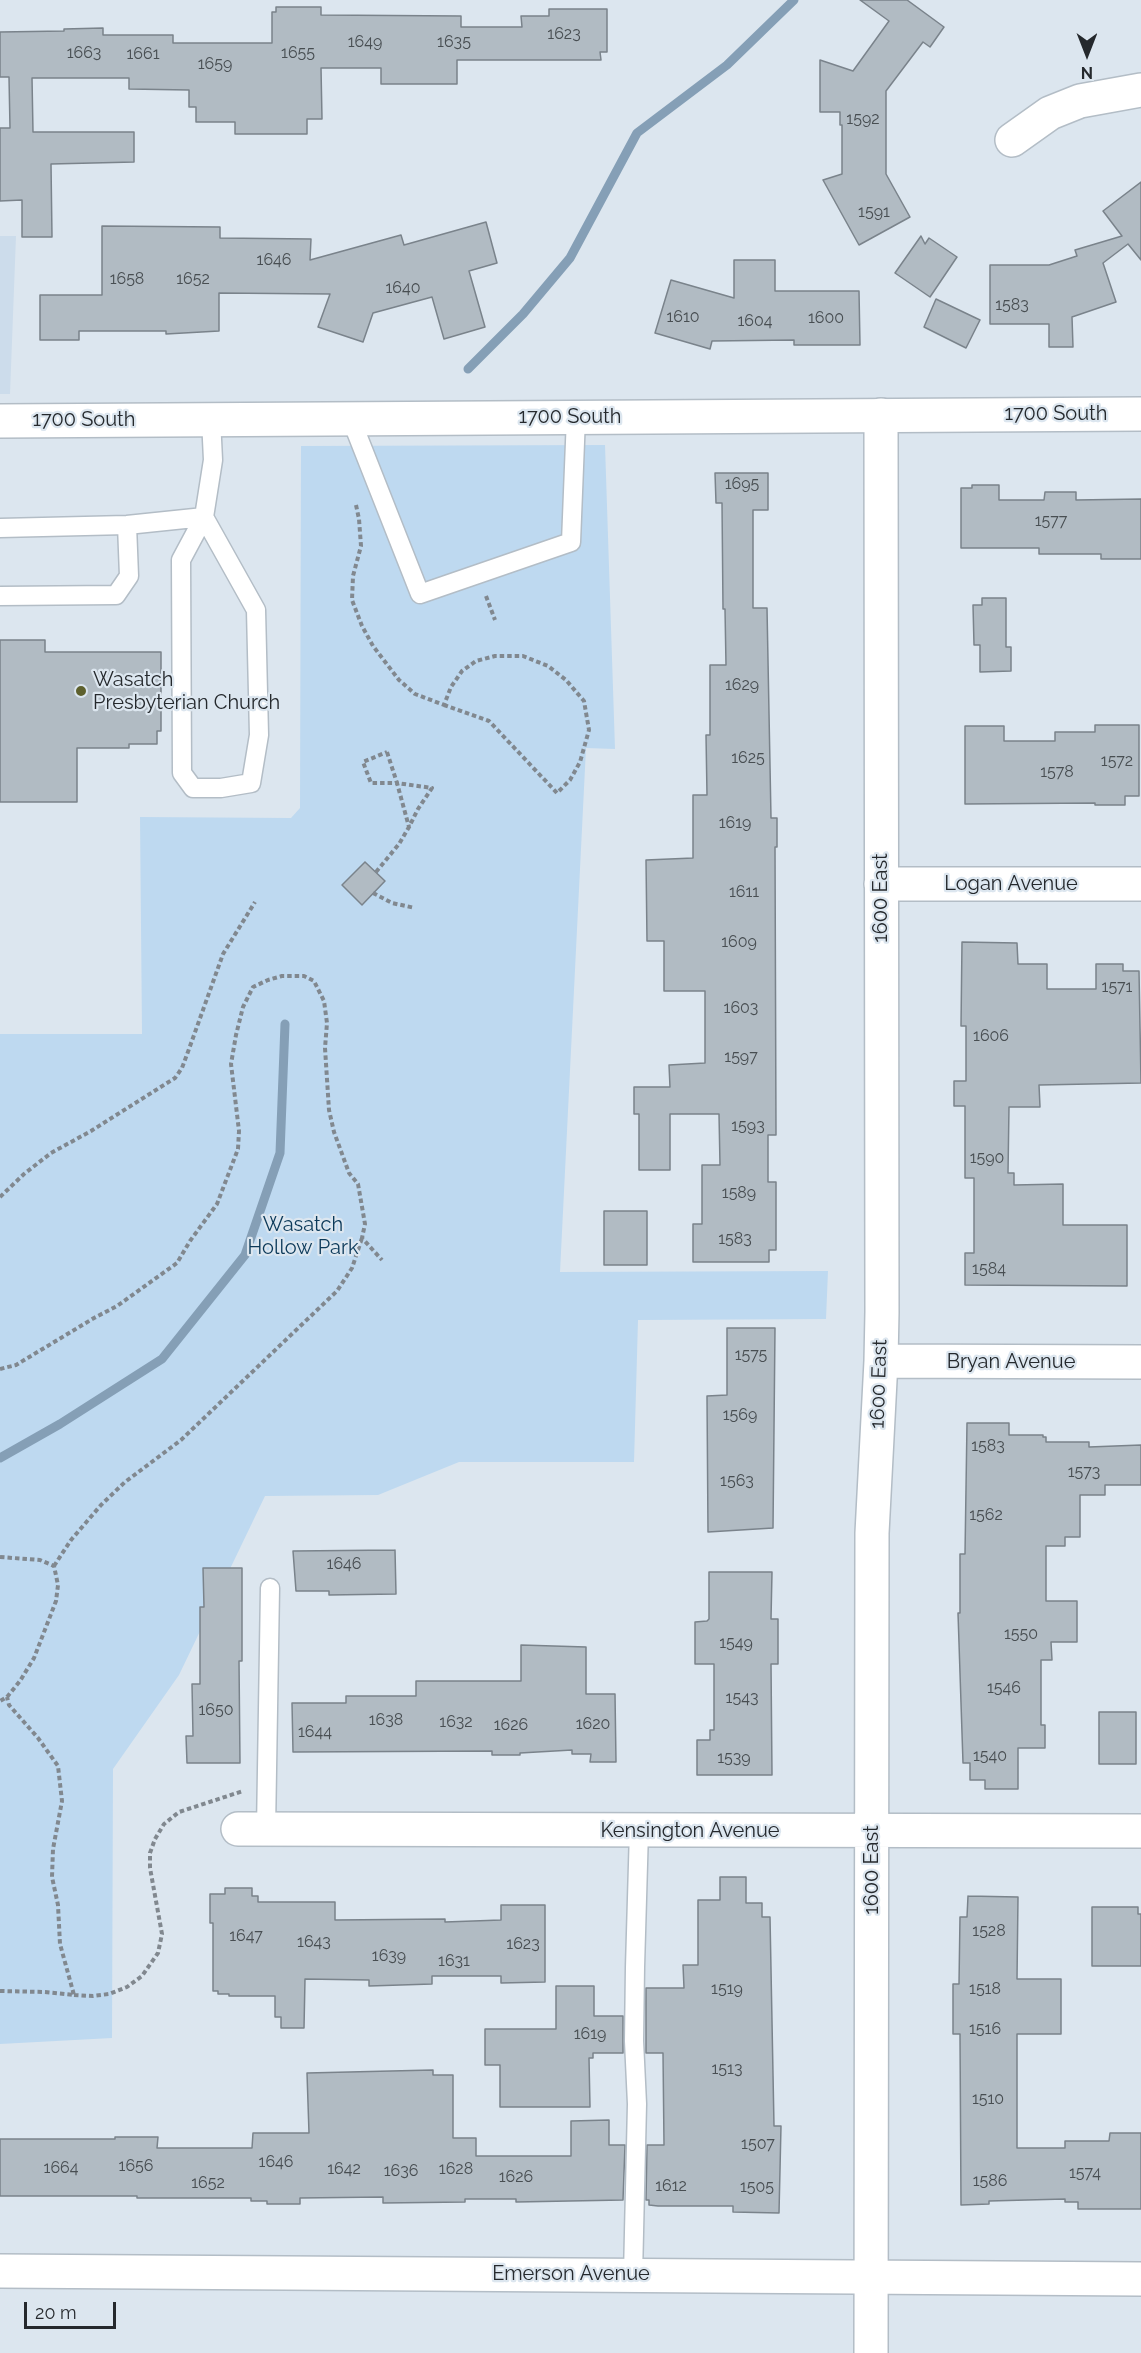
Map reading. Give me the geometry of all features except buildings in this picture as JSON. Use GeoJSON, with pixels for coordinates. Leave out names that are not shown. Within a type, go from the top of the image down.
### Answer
{"type":"FeatureCollection","features":[{"type":"Feature","properties":{"kind":"street"},"geometry":{"type":"LineString","coordinates":[[1012,140],[1050,113],[1080,101],[1141,90]]}},
{"type":"Feature","properties":{"kind":"street","name":"1700 South"},"geometry":{"type":"LineString","coordinates":[[0,421],[1141,414]]}},
{"type":"Feature","properties":{"kind":"street","name":"1600 East"},"geometry":{"type":"LineString","coordinates":[[870,2353],[872,1533],[881,1361],[881,415]]}},
{"type":"Feature","properties":{"kind":"street","name":"Logan Avenue"},"geometry":{"type":"LineString","coordinates":[[881,884],[1141,884]]}},
{"type":"Feature","properties":{"kind":"street","name":"Bryan Avenue"},"geometry":{"type":"LineString","coordinates":[[881,1361],[1141,1362]]}},
{"type":"Feature","properties":{"kind":"street","name":"Kensington Avenue"},"geometry":{"type":"LineString","coordinates":[[252,1830],[1141,1831]]}},
{"type":"Feature","properties":{"kind":"street","name":"Emerson Avenue"},"geometry":{"type":"LineString","coordinates":[[0,2271],[1141,2279]]}},
{"type":"Feature","properties":{"kind":"lane"},"geometry":{"type":"LineString","coordinates":[[351,419],[420,594],[571,542],[576,417]]}},
{"type":"Feature","properties":{"kind":"lane"},"geometry":{"type":"LineString","coordinates":[[204,517],[256,610],[259,735],[251,783],[221,788],[193,788],[182,773],[181,560],[204,517],[213,460],[211,419]]}},
{"type":"Feature","properties":{"kind":"lane"},"geometry":{"type":"LineString","coordinates":[[0,528],[127,525],[204,517]]}},
{"type":"Feature","properties":{"kind":"lane"},"geometry":{"type":"LineString","coordinates":[[0,596],[116,595],[129,576],[127,525]]}},
{"type":"Feature","properties":{"kind":"lane"},"geometry":{"type":"LineString","coordinates":[[252,1830],[270,1588]]}},
{"type":"Feature","properties":{"kind":"lane"},"geometry":{"type":"LineString","coordinates":[[633,2275],[637,2104],[635,1988],[639,1830]]}},
{"type":"Feature","properties":{"kind":"path"},"geometry":{"type":"LineString","coordinates":[[355,502],[360,519],[361,546],[353,576],[352,600],[362,626],[399,680],[415,694],[444,705],[489,721],[557,793],[570,780],[580,762],[589,730],[584,702],[566,680],[548,666],[523,656],[495,656],[477,661],[462,671],[444,705]]}},
{"type":"Feature","properties":{"kind":"path"},"geometry":{"type":"LineString","coordinates":[[376,872],[399,844],[432,788],[398,783],[371,783],[363,762],[387,752],[398,783],[409,827]]}},
{"type":"Feature","properties":{"kind":"path"},"geometry":{"type":"LineString","coordinates":[[373,893],[392,903],[415,908]]}},
{"type":"Feature","properties":{"kind":"path"},"geometry":{"type":"LineString","coordinates":[[0,1197],[51,1153],[91,1131],[175,1078],[182,1068],[223,954],[255,902]]}},
{"type":"Feature","properties":{"kind":"path"},"geometry":{"type":"LineString","coordinates":[[0,1369],[24,1361],[117,1306],[177,1263],[217,1204],[238,1149],[239,1131],[231,1064],[243,1006],[253,987],[268,980],[282,976],[304,976],[314,981],[324,1001],[327,1023],[325,1048],[329,1110],[334,1132],[349,1173],[358,1184],[365,1224],[352,1268],[337,1291],[181,1440],[125,1482],[70,1540],[54,1566],[58,1585],[56,1601],[43,1638],[25,1673],[7,1696],[0,1701]]}},
{"type":"Feature","properties":{"kind":"path"},"geometry":{"type":"LineString","coordinates":[[362,1238],[382,1260]]}},
{"type":"Feature","properties":{"kind":"path"},"geometry":{"type":"LineString","coordinates":[[0,1557],[40,1560],[54,1566]]}},
{"type":"Feature","properties":{"kind":"path"},"geometry":{"type":"LineString","coordinates":[[7,1696],[9,1705],[38,1738],[58,1766],[62,1801],[53,1849],[52,1877],[58,1905],[60,1944],[74,1995]]}},
{"type":"Feature","properties":{"kind":"path"},"geometry":{"type":"LineString","coordinates":[[0,1991],[93,1996],[128,1987],[142,1976],[158,1953],[162,1934],[150,1868],[150,1853],[155,1839],[164,1824],[179,1812],[247,1790]]}},
{"type":"Feature","properties":{"kind":"shaded area"},"geometry":{"type":"Polygon","coordinates":[[[0,236],[16,236],[10,394],[0,394],[0,236]]]}},
{"type":"Feature","properties":{"kind":"green space","name":"Wasatch Hollow Park"},"geometry":{"type":"Polygon","coordinates":[[[605,445],[615,749],[586,748],[560,1272],[828,1271],[826,1319],[638,1320],[634,1462],[459,1462],[378,1495],[265,1496],[179,1675],[113,1769],[112,2038],[0,2044],[0,1034],[142,1034],[140,817],[291,818],[300,808],[301,446],[605,445]]]}},
{"type":"Feature","properties":{"kind":"waterway"},"geometry":{"type":"LineString","coordinates":[[468,369],[523,314],[570,258],[637,133],[727,65],[794,0]]}},
{"type":"Feature","properties":{"kind":"waterway"},"geometry":{"type":"LineString","coordinates":[[0,1458],[60,1424],[162,1359],[245,1255],[280,1153],[285,1024]]}},
{"type":"Feature","properties":{"kind":"place","name":"Wasatch Presbyterian Church"},"geometry":{"type":"Point","coordinates":[81,691]}}]}
